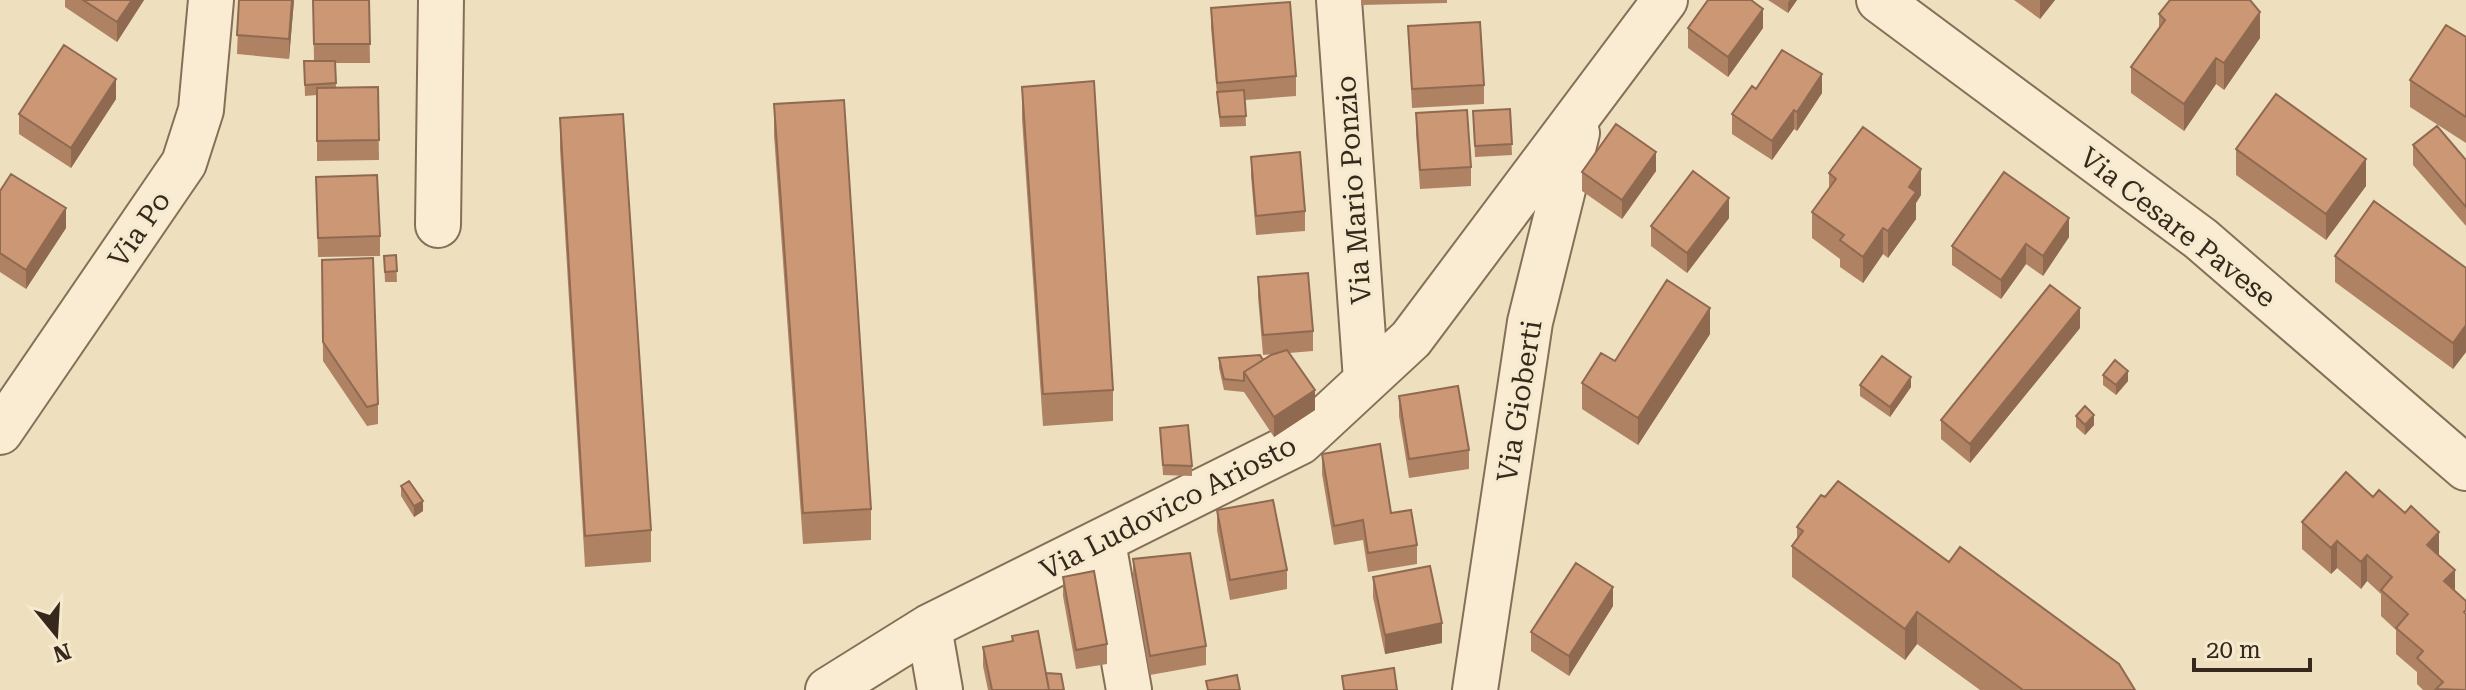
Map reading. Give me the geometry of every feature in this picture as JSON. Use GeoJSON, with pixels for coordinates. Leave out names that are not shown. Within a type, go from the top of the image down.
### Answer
{"type":"FeatureCollection","features":[{"type":"Feature","properties":{"kind":"street","name":"Via Po"},"geometry":{"type":"LineString","coordinates":[[0,432],[184,163],[201,110],[211,0]]}},
{"type":"Feature","properties":{"kind":"street"},"geometry":{"type":"LineString","coordinates":[[438,225],[441,0]]}},
{"type":"Feature","properties":{"kind":"street","name":"Via Mario Ponzio"},"geometry":{"type":"LineString","coordinates":[[1339,0],[1366,380]]}},
{"type":"Feature","properties":{"kind":"street","name":"Via Ludovico Ariosto"},"geometry":{"type":"LineString","coordinates":[[828,690],[929,627],[1300,442],[1411,339],[1665,0]]}},
{"type":"Feature","properties":{"kind":"street","name":"Via Cesare Pavese"},"geometry":{"type":"LineString","coordinates":[[1879,0],[2201,239],[2466,468]]}},
{"type":"Feature","properties":{"kind":"street","name":"Via Gioberti"},"geometry":{"type":"LineString","coordinates":[[1475,690],[1530,322],[1581,115]]}},
{"type":"Feature","properties":{"kind":"street"},"geometry":{"type":"LineString","coordinates":[[1103,542],[1129,690]]}},
{"type":"Feature","properties":{"kind":"street"},"geometry":{"type":"LineString","coordinates":[[929,627],[940,690]]}},
{"type":"Feature","properties":{"kind":"building"},"geometry":{"type":"Polygon","coordinates":[[[83,0],[132,0],[117,22],[83,0]]]}},
{"type":"Feature","properties":{"kind":"building"},"geometry":{"type":"Polygon","coordinates":[[[239,0],[292,0],[289,39],[237,35],[239,0]]]}},
{"type":"Feature","properties":{"kind":"building"},"geometry":{"type":"Polygon","coordinates":[[[313,0],[369,0],[370,44],[314,44],[313,0]]]}},
{"type":"Feature","properties":{"kind":"building"},"geometry":{"type":"Polygon","coordinates":[[[1708,0],[1751,0],[1763,9],[1728,57],[1688,28],[1708,0]]]}},
{"type":"Feature","properties":{"kind":"building"},"geometry":{"type":"Polygon","coordinates":[[[2170,0],[2250,0],[2260,12],[2224,63],[2216,58],[2184,104],[2131,67],[2165,20],[2159,14],[2170,0]]]}},
{"type":"Feature","properties":{"kind":"building"},"geometry":{"type":"Polygon","coordinates":[[[1290,2],[1296,76],[1217,83],[1211,8],[1290,2]]]}},
{"type":"Feature","properties":{"kind":"building"},"geometry":{"type":"Polygon","coordinates":[[[1480,22],[1484,85],[1412,89],[1408,26],[1480,22]]]}},
{"type":"Feature","properties":{"kind":"building"},"geometry":{"type":"Polygon","coordinates":[[[2446,25],[2466,37],[2466,117],[2410,80],[2446,25]]]}},
{"type":"Feature","properties":{"kind":"building"},"geometry":{"type":"Polygon","coordinates":[[[64,45],[116,79],[71,148],[19,114],[64,45]]]}},
{"type":"Feature","properties":{"kind":"building"},"geometry":{"type":"Polygon","coordinates":[[[1782,50],[1822,74],[1797,112],[1794,110],[1772,141],[1732,114],[1752,86],[1756,89],[1782,50]]]}},
{"type":"Feature","properties":{"kind":"building"},"geometry":{"type":"Polygon","coordinates":[[[304,61],[335,61],[336,83],[305,85],[304,61]]]}},
{"type":"Feature","properties":{"kind":"building"},"geometry":{"type":"Polygon","coordinates":[[[1094,81],[1113,390],[1043,394],[1022,87],[1094,81]]]}},
{"type":"Feature","properties":{"kind":"building"},"geometry":{"type":"Polygon","coordinates":[[[378,87],[379,140],[317,141],[317,88],[378,87]]]}},
{"type":"Feature","properties":{"kind":"building"},"geometry":{"type":"Polygon","coordinates":[[[1244,90],[1246,116],[1220,117],[1217,92],[1244,90]]]}},
{"type":"Feature","properties":{"kind":"building"},"geometry":{"type":"Polygon","coordinates":[[[2276,94],[2366,159],[2326,214],[2236,149],[2276,94]]]}},
{"type":"Feature","properties":{"kind":"building"},"geometry":{"type":"Polygon","coordinates":[[[844,100],[871,509],[803,513],[774,104],[844,100]]]}},
{"type":"Feature","properties":{"kind":"building"},"geometry":{"type":"Polygon","coordinates":[[[1510,109],[1512,144],[1475,146],[1473,111],[1510,109]]]}},
{"type":"Feature","properties":{"kind":"building"},"geometry":{"type":"Polygon","coordinates":[[[1467,110],[1471,167],[1420,170],[1416,113],[1467,110]]]}},
{"type":"Feature","properties":{"kind":"building"},"geometry":{"type":"Polygon","coordinates":[[[623,114],[651,530],[585,536],[560,118],[623,114]]]}},
{"type":"Feature","properties":{"kind":"building"},"geometry":{"type":"Polygon","coordinates":[[[1616,124],[1656,152],[1622,200],[1582,172],[1616,124]]]}},
{"type":"Feature","properties":{"kind":"building"},"geometry":{"type":"Polygon","coordinates":[[[2437,126],[2466,160],[2466,207],[2413,145],[2437,126]]]}},
{"type":"Feature","properties":{"kind":"building"},"geometry":{"type":"Polygon","coordinates":[[[1863,127],[1921,169],[1909,187],[1916,192],[1888,231],[1883,228],[1863,257],[1840,240],[1844,235],[1812,212],[1836,179],[1829,173],[1863,127]]]}},
{"type":"Feature","properties":{"kind":"building"},"geometry":{"type":"Polygon","coordinates":[[[1300,152],[1305,211],[1256,216],[1251,157],[1300,152]]]}},
{"type":"Feature","properties":{"kind":"building"},"geometry":{"type":"Polygon","coordinates":[[[1693,171],[1729,198],[1687,253],[1651,226],[1693,171]]]}},
{"type":"Feature","properties":{"kind":"building"},"geometry":{"type":"Polygon","coordinates":[[[2004,172],[2069,218],[2043,256],[2026,244],[2001,280],[1952,246],[2004,172]]]}},
{"type":"Feature","properties":{"kind":"building"},"geometry":{"type":"Polygon","coordinates":[[[11,174],[66,208],[26,270],[0,253],[0,191],[11,174]]]}},
{"type":"Feature","properties":{"kind":"building"},"geometry":{"type":"Polygon","coordinates":[[[377,175],[380,236],[318,238],[316,177],[377,175]]]}},
{"type":"Feature","properties":{"kind":"building"},"geometry":{"type":"Polygon","coordinates":[[[2374,201],[2466,268],[2466,325],[2453,343],[2335,256],[2374,201]]]}},
{"type":"Feature","properties":{"kind":"building"},"geometry":{"type":"Polygon","coordinates":[[[396,255],[397,271],[385,272],[384,256],[396,255]]]}},
{"type":"Feature","properties":{"kind":"building"},"geometry":{"type":"Polygon","coordinates":[[[373,258],[378,404],[367,407],[323,342],[322,260],[373,258]]]}},
{"type":"Feature","properties":{"kind":"building"},"geometry":{"type":"Polygon","coordinates":[[[1308,273],[1313,331],[1263,335],[1258,277],[1308,273]]]}},
{"type":"Feature","properties":{"kind":"building"},"geometry":{"type":"Polygon","coordinates":[[[1667,280],[1710,308],[1638,418],[1582,383],[1601,353],[1615,361],[1667,280]]]}},
{"type":"Feature","properties":{"kind":"building"},"geometry":{"type":"Polygon","coordinates":[[[2050,285],[2080,308],[1970,444],[1941,420],[2050,285]]]}},
{"type":"Feature","properties":{"kind":"building"},"geometry":{"type":"Polygon","coordinates":[[[1287,350],[1315,390],[1274,417],[1244,372],[1271,355],[1287,350]]]}},
{"type":"Feature","properties":{"kind":"building"},"geometry":{"type":"Polygon","coordinates":[[[1260,355],[1263,360],[1244,372],[1244,381],[1224,379],[1219,358],[1260,355]]]}},
{"type":"Feature","properties":{"kind":"building"},"geometry":{"type":"Polygon","coordinates":[[[1882,356],[1911,377],[1890,407],[1860,385],[1882,356]]]}},
{"type":"Feature","properties":{"kind":"building"},"geometry":{"type":"Polygon","coordinates":[[[2115,360],[2128,371],[2116,385],[2103,375],[2115,360]]]}},
{"type":"Feature","properties":{"kind":"building"},"geometry":{"type":"Polygon","coordinates":[[[1458,386],[1469,450],[1409,459],[1399,396],[1458,386]]]}},
{"type":"Feature","properties":{"kind":"building"},"geometry":{"type":"Polygon","coordinates":[[[2085,406],[2094,415],[2085,425],[2076,416],[2085,406]]]}},
{"type":"Feature","properties":{"kind":"building"},"geometry":{"type":"Polygon","coordinates":[[[1188,425],[1192,466],[1163,465],[1160,428],[1188,425]]]}},
{"type":"Feature","properties":{"kind":"building"},"geometry":{"type":"Polygon","coordinates":[[[1380,444],[1391,513],[1411,510],[1417,545],[1368,553],[1363,520],[1334,526],[1322,454],[1380,444]]]}},
{"type":"Feature","properties":{"kind":"building"},"geometry":{"type":"Polygon","coordinates":[[[2346,472],[2373,497],[2379,490],[2405,513],[2411,506],[2439,532],[2427,545],[2455,570],[2444,581],[2466,601],[2466,690],[2436,689],[2443,682],[2417,658],[2423,651],[2396,628],[2408,614],[2381,590],[2392,577],[2367,555],[2361,562],[2337,541],[2331,548],[2302,522],[2346,472]]]}},
{"type":"Feature","properties":{"kind":"building"},"geometry":{"type":"Polygon","coordinates":[[[409,481],[423,501],[414,506],[401,486],[409,481]]]}},
{"type":"Feature","properties":{"kind":"building"},"geometry":{"type":"Polygon","coordinates":[[[1838,481],[1949,562],[1960,547],[2119,664],[2135,690],[2023,690],[1917,612],[1905,629],[1792,546],[1803,531],[1797,527],[1821,495],[1825,497],[1838,481]]]}},
{"type":"Feature","properties":{"kind":"building"},"geometry":{"type":"Polygon","coordinates":[[[1273,500],[1287,570],[1230,580],[1217,510],[1273,500]]]}},
{"type":"Feature","properties":{"kind":"building"},"geometry":{"type":"Polygon","coordinates":[[[1190,553],[1206,646],[1150,656],[1133,559],[1190,553]]]}},
{"type":"Feature","properties":{"kind":"building"},"geometry":{"type":"Polygon","coordinates":[[[1576,563],[1613,587],[1569,656],[1531,632],[1576,563]]]}},
{"type":"Feature","properties":{"kind":"building"},"geometry":{"type":"Polygon","coordinates":[[[1430,566],[1442,623],[1385,635],[1373,577],[1430,566]]]}},
{"type":"Feature","properties":{"kind":"building"},"geometry":{"type":"Polygon","coordinates":[[[1094,571],[1107,644],[1076,650],[1063,577],[1094,571]]]}},
{"type":"Feature","properties":{"kind":"building"},"geometry":{"type":"Polygon","coordinates":[[[1038,631],[1049,690],[992,690],[983,647],[1013,641],[1012,636],[1038,631]]]}},
{"type":"Feature","properties":{"kind":"building"},"geometry":{"type":"Polygon","coordinates":[[[1394,668],[1397,690],[1344,690],[1342,676],[1394,668]]]}},
{"type":"Feature","properties":{"kind":"building"},"geometry":{"type":"Polygon","coordinates":[[[1046,673],[1061,674],[1064,690],[1049,690],[1046,673]]]}},
{"type":"Feature","properties":{"kind":"building"},"geometry":{"type":"Polygon","coordinates":[[[1237,675],[1240,690],[1208,690],[1206,681],[1237,675]]]}}]}
